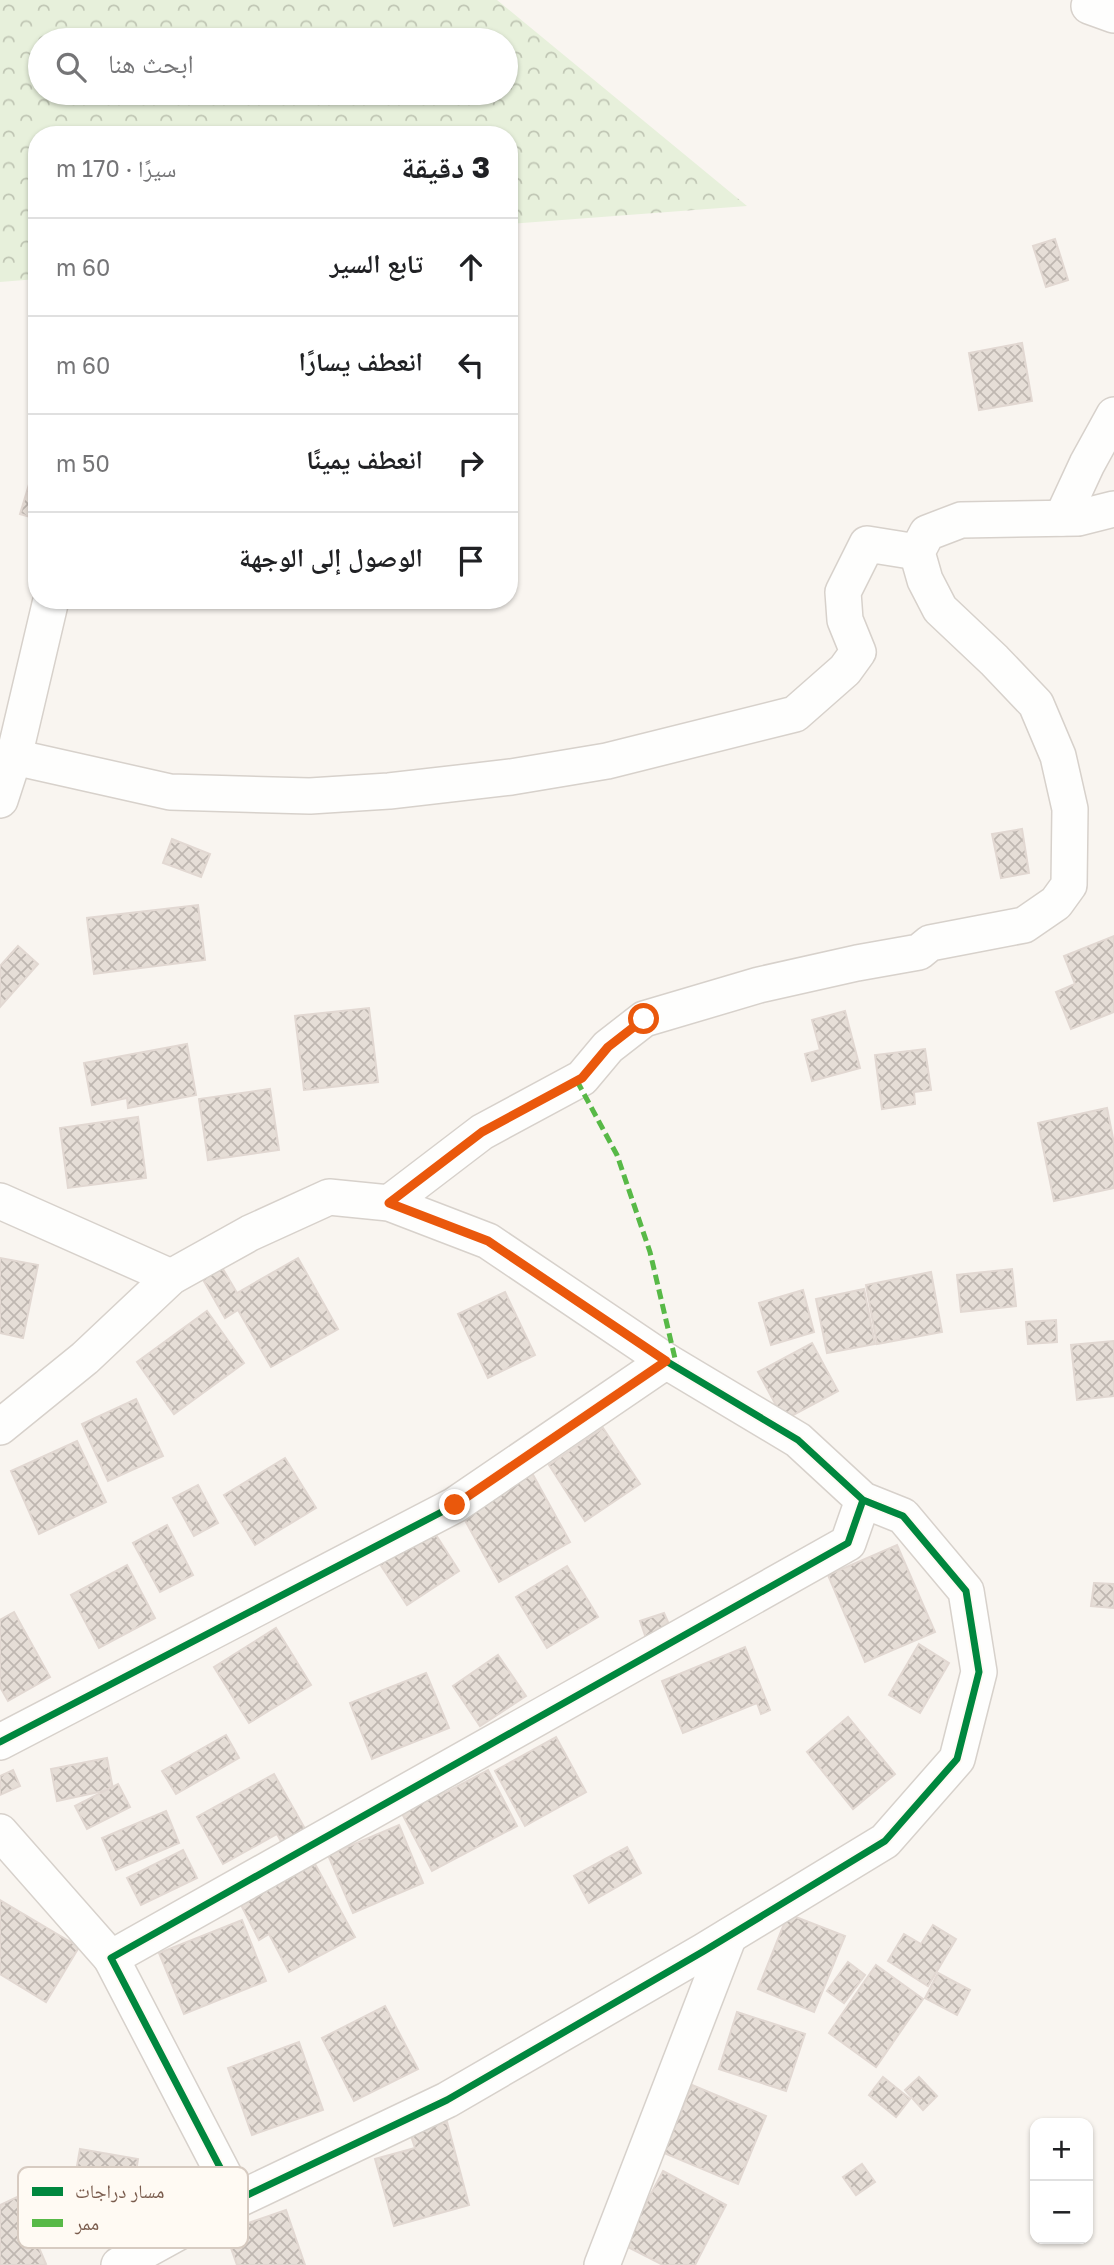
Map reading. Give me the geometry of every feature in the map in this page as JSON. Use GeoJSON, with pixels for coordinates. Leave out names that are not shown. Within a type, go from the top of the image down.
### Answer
{"type":"FeatureCollection","features":[{"type":"Feature","properties":{"kind":"street"},"geometry":{"type":"LineString","coordinates":[[1062,518],[1114,415]]}},
{"type":"Feature","properties":{"kind":"street"},"geometry":{"type":"LineString","coordinates":[[389,1203],[482,1132],[582,1078],[608,1047],[644,1019],[760,985],[919,952],[930,943],[1024,925],[1056,903],[1069,885],[1070,809],[1058,756],[1036,704],[940,609],[925,580],[917,552],[927,533],[961,520],[1078,518],[1114,509]]}},
{"type":"Feature","properties":{"kind":"street"},"geometry":{"type":"LineString","coordinates":[[14,757],[170,792],[310,796],[389,791],[511,777],[607,761],[795,714],[845,670],[858,652],[845,620],[843,592],[867,544],[917,552]]}},
{"type":"Feature","properties":{"kind":"street"},"geometry":{"type":"LineString","coordinates":[[0,800],[14,757],[49,609]]}},
{"type":"Feature","properties":{"kind":"street"},"geometry":{"type":"LineString","coordinates":[[0,1427],[85,1358],[171,1277],[250,1233],[329,1197],[389,1203],[488,1241],[666,1361],[798,1440],[863,1500],[903,1516],[966,1591],[979,1672],[957,1759],[885,1841],[729,1936],[447,2100],[248,2195]]}},
{"type":"Feature","properties":{"kind":"street"},"geometry":{"type":"LineString","coordinates":[[0,1200],[171,1277]]}},
{"type":"Feature","properties":{"kind":"street"},"geometry":{"type":"LineString","coordinates":[[0,1742],[455,1505],[666,1361]]}},
{"type":"Feature","properties":{"kind":"street"},"geometry":{"type":"LineString","coordinates":[[848,1543],[863,1500]]}},
{"type":"Feature","properties":{"kind":"street"},"geometry":{"type":"LineString","coordinates":[[111,1958],[848,1543],[903,1516]]}},
{"type":"Feature","properties":{"kind":"street"},"geometry":{"type":"LineString","coordinates":[[0,1832],[111,1958],[220,2167]]}},
{"type":"Feature","properties":{"kind":"street"},"geometry":{"type":"LineString","coordinates":[[602,2265],[729,1936]]}},
{"type":"Feature","properties":{"kind":"street"},"geometry":{"type":"LineString","coordinates":[[119,2265],[150,2248]]}},
{"type":"Feature","properties":{"kind":"green space"},"geometry":{"type":"Polygon","coordinates":[[[0,0],[497,0],[747,206],[518,223],[518,126],[28,126],[28,280],[0,282],[0,0]]]}},
{"type":"Feature","properties":{"kind":"building"},"geometry":{"type":"Polygon","coordinates":[[[1055,239],[1068,280],[1046,287],[1033,246],[1055,239]]]}},
{"type":"Feature","properties":{"kind":"building"},"geometry":{"type":"Polygon","coordinates":[[[1022,343],[1032,401],[979,410],[969,353],[1022,343]]]}},
{"type":"Feature","properties":{"kind":"building"},"geometry":{"type":"Polygon","coordinates":[[[28,488],[28,516],[20,514],[28,488]]]}},
{"type":"Feature","properties":{"kind":"building"},"geometry":{"type":"Polygon","coordinates":[[[1022,829],[1029,873],[1001,878],[992,834],[1022,829]]]}},
{"type":"Feature","properties":{"kind":"building"},"geometry":{"type":"Polygon","coordinates":[[[172,839],[210,854],[201,877],[163,863],[172,839]]]}},
{"type":"Feature","properties":{"kind":"building"},"geometry":{"type":"Polygon","coordinates":[[[198,905],[205,960],[94,974],[87,918],[198,905]]]}},
{"type":"Feature","properties":{"kind":"building"},"geometry":{"type":"Polygon","coordinates":[[[1114,936],[1114,1012],[1071,1029],[1056,992],[1075,984],[1064,956],[1114,936]]]}},
{"type":"Feature","properties":{"kind":"building"},"geometry":{"type":"Polygon","coordinates":[[[18,946],[38,964],[0,1007],[0,966],[18,946]]]}},
{"type":"Feature","properties":{"kind":"building"},"geometry":{"type":"Polygon","coordinates":[[[369,1008],[378,1082],[304,1090],[295,1016],[369,1008]]]}},
{"type":"Feature","properties":{"kind":"building"},"geometry":{"type":"Polygon","coordinates":[[[845,1011],[860,1068],[812,1081],[805,1054],[820,1050],[812,1020],[845,1011]]]}},
{"type":"Feature","properties":{"kind":"building"},"geometry":{"type":"Polygon","coordinates":[[[187,1044],[196,1095],[128,1108],[127,1098],[92,1105],[84,1063],[187,1044]]]}},
{"type":"Feature","properties":{"kind":"building"},"geometry":{"type":"Polygon","coordinates":[[[925,1049],[931,1090],[914,1092],[915,1104],[882,1109],[875,1055],[925,1049]]]}},
{"type":"Feature","properties":{"kind":"building"},"geometry":{"type":"Polygon","coordinates":[[[270,1089],[279,1150],[208,1160],[199,1099],[270,1089]]]}},
{"type":"Feature","properties":{"kind":"building"},"geometry":{"type":"Polygon","coordinates":[[[1107,1108],[1114,1143],[1114,1188],[1054,1201],[1038,1123],[1107,1108]]]}},
{"type":"Feature","properties":{"kind":"building"},"geometry":{"type":"Polygon","coordinates":[[[138,1117],[146,1178],[68,1188],[60,1128],[138,1117]]]}},
{"type":"Feature","properties":{"kind":"building"},"geometry":{"type":"Polygon","coordinates":[[[0,1258],[38,1265],[23,1338],[0,1333],[0,1258]]]}},
{"type":"Feature","properties":{"kind":"building"},"geometry":{"type":"Polygon","coordinates":[[[298,1258],[338,1329],[271,1367],[238,1310],[225,1318],[201,1276],[220,1264],[237,1293],[298,1258]]]}},
{"type":"Feature","properties":{"kind":"building"},"geometry":{"type":"Polygon","coordinates":[[[1012,1269],[1016,1306],[961,1312],[957,1275],[1012,1269]]]}},
{"type":"Feature","properties":{"kind":"building"},"geometry":{"type":"Polygon","coordinates":[[[931,1272],[942,1332],[877,1344],[866,1285],[931,1272]]]}},
{"type":"Feature","properties":{"kind":"building"},"geometry":{"type":"Polygon","coordinates":[[[864,1289],[875,1344],[827,1353],[816,1299],[864,1289]]]}},
{"type":"Feature","properties":{"kind":"building"},"geometry":{"type":"Polygon","coordinates":[[[803,1290],[814,1332],[771,1345],[759,1303],[803,1290]]]}},
{"type":"Feature","properties":{"kind":"building"},"geometry":{"type":"Polygon","coordinates":[[[505,1292],[535,1355],[488,1378],[458,1314],[505,1292]]]}},
{"type":"Feature","properties":{"kind":"building"},"geometry":{"type":"Polygon","coordinates":[[[207,1311],[244,1363],[174,1414],[137,1362],[207,1311]]]}},
{"type":"Feature","properties":{"kind":"building"},"geometry":{"type":"Polygon","coordinates":[[[1056,1320],[1057,1342],[1028,1344],[1026,1322],[1056,1320]]]}},
{"type":"Feature","properties":{"kind":"building"},"geometry":{"type":"Polygon","coordinates":[[[1114,1341],[1114,1396],[1077,1400],[1071,1345],[1114,1341]]]}},
{"type":"Feature","properties":{"kind":"building"},"geometry":{"type":"Polygon","coordinates":[[[812,1343],[838,1391],[784,1420],[758,1372],[812,1343]]]}},
{"type":"Feature","properties":{"kind":"building"},"geometry":{"type":"Polygon","coordinates":[[[136,1399],[163,1456],[108,1481],[82,1424],[136,1399]]]}},
{"type":"Feature","properties":{"kind":"building"},"geometry":{"type":"Polygon","coordinates":[[[603,1428],[640,1484],[585,1521],[549,1465],[603,1428]]]}},
{"type":"Feature","properties":{"kind":"building"},"geometry":{"type":"Polygon","coordinates":[[[77,1441],[106,1502],[39,1534],[11,1471],[77,1441]]]}},
{"type":"Feature","properties":{"kind":"building"},"geometry":{"type":"Polygon","coordinates":[[[285,1458],[316,1508],[255,1545],[224,1495],[285,1458]]]}},
{"type":"Feature","properties":{"kind":"building"},"geometry":{"type":"Polygon","coordinates":[[[532,1473],[570,1542],[499,1582],[461,1513],[532,1473]]]}},
{"type":"Feature","properties":{"kind":"building"},"geometry":{"type":"Polygon","coordinates":[[[198,1485],[218,1523],[194,1536],[173,1498],[198,1485]]]}},
{"type":"Feature","properties":{"kind":"building"},"geometry":{"type":"Polygon","coordinates":[[[427,1521],[459,1571],[407,1605],[374,1555],[427,1521]]]}},
{"type":"Feature","properties":{"kind":"building"},"geometry":{"type":"Polygon","coordinates":[[[167,1525],[193,1575],[160,1592],[133,1543],[167,1525]]]}},
{"type":"Feature","properties":{"kind":"building"},"geometry":{"type":"Polygon","coordinates":[[[897,1545],[935,1632],[865,1662],[828,1575],[897,1545]]]}},
{"type":"Feature","properties":{"kind":"building"},"geometry":{"type":"Polygon","coordinates":[[[127,1565],[155,1618],[99,1648],[71,1595],[127,1565]]]}},
{"type":"Feature","properties":{"kind":"building"},"geometry":{"type":"Polygon","coordinates":[[[567,1566],[598,1617],[547,1648],[516,1597],[567,1566]]]}},
{"type":"Feature","properties":{"kind":"building"},"geometry":{"type":"Polygon","coordinates":[[[1094,1583],[1114,1584],[1114,1608],[1091,1606],[1094,1583]]]}},
{"type":"Feature","properties":{"kind":"building"},"geometry":{"type":"Polygon","coordinates":[[[14,1612],[50,1677],[8,1701],[0,1687],[0,1620],[14,1612]]]}},
{"type":"Feature","properties":{"kind":"building"},"geometry":{"type":"Polygon","coordinates":[[[664,1613],[671,1629],[646,1638],[640,1621],[664,1613]]]}},
{"type":"Feature","properties":{"kind":"building"},"geometry":{"type":"Polygon","coordinates":[[[276,1628],[311,1685],[249,1723],[214,1667],[276,1628]]]}},
{"type":"Feature","properties":{"kind":"building"},"geometry":{"type":"Polygon","coordinates":[[[919,1644],[949,1663],[920,1713],[889,1695],[919,1644]]]}},
{"type":"Feature","properties":{"kind":"building"},"geometry":{"type":"Polygon","coordinates":[[[745,1647],[770,1710],[761,1714],[757,1703],[683,1733],[662,1681],[745,1647]]]}},
{"type":"Feature","properties":{"kind":"building"},"geometry":{"type":"Polygon","coordinates":[[[498,1655],[526,1696],[480,1726],[453,1686],[498,1655]]]}},
{"type":"Feature","properties":{"kind":"building"},"geometry":{"type":"Polygon","coordinates":[[[426,1673],[449,1728],[372,1759],[350,1703],[426,1673]]]}},
{"type":"Feature","properties":{"kind":"building"},"geometry":{"type":"Polygon","coordinates":[[[848,1717],[895,1774],[853,1809],[807,1752],[848,1717]]]}},
{"type":"Feature","properties":{"kind":"building"},"geometry":{"type":"Polygon","coordinates":[[[226,1735],[239,1758],[176,1794],[162,1771],[226,1735]]]}},
{"type":"Feature","properties":{"kind":"building"},"geometry":{"type":"Polygon","coordinates":[[[556,1737],[586,1792],[525,1826],[495,1771],[556,1737]]]}},
{"type":"Feature","properties":{"kind":"building"},"geometry":{"type":"Polygon","coordinates":[[[107,1758],[113,1789],[57,1801],[51,1769],[107,1758]]]}},
{"type":"Feature","properties":{"kind":"building"},"geometry":{"type":"Polygon","coordinates":[[[13,1770],[20,1786],[0,1795],[0,1776],[13,1770]]]}},
{"type":"Feature","properties":{"kind":"building"},"geometry":{"type":"Polygon","coordinates":[[[488,1770],[517,1826],[432,1871],[398,1806],[440,1784],[445,1793],[488,1770]]]}},
{"type":"Feature","properties":{"kind":"building"},"geometry":{"type":"Polygon","coordinates":[[[274,1774],[308,1834],[284,1847],[277,1834],[223,1864],[197,1817],[274,1774]]]}},
{"type":"Feature","properties":{"kind":"building"},"geometry":{"type":"Polygon","coordinates":[[[118,1784],[130,1807],[87,1829],[75,1806],[118,1784]]]}},
{"type":"Feature","properties":{"kind":"building"},"geometry":{"type":"Polygon","coordinates":[[[166,1811],[179,1843],[116,1870],[102,1838],[166,1811]]]}},
{"type":"Feature","properties":{"kind":"building"},"geometry":{"type":"Polygon","coordinates":[[[399,1825],[423,1883],[353,1913],[328,1855],[399,1825]]]}},
{"type":"Feature","properties":{"kind":"building"},"geometry":{"type":"Polygon","coordinates":[[[627,1847],[641,1873],[589,1903],[574,1876],[627,1847]]]}},
{"type":"Feature","properties":{"kind":"building"},"geometry":{"type":"Polygon","coordinates":[[[183,1850],[197,1878],[141,1905],[127,1878],[183,1850]]]}},
{"type":"Feature","properties":{"kind":"building"},"geometry":{"type":"Polygon","coordinates":[[[315,1864],[355,1937],[289,1972],[269,1934],[259,1940],[241,1905],[315,1864]]]}},
{"type":"Feature","properties":{"kind":"building"},"geometry":{"type":"Polygon","coordinates":[[[0,1900],[79,1947],[46,2002],[0,1974],[0,1900]]]}},
{"type":"Feature","properties":{"kind":"building"},"geometry":{"type":"Polygon","coordinates":[[[788,1914],[845,1936],[814,2012],[758,1989],[788,1914]]]}},
{"type":"Feature","properties":{"kind":"building"},"geometry":{"type":"Polygon","coordinates":[[[242,1920],[266,1981],[184,2014],[159,1953],[242,1920]]]}},
{"type":"Feature","properties":{"kind":"building"},"geometry":{"type":"Polygon","coordinates":[[[933,1925],[956,1939],[928,1986],[888,1961],[904,1934],[921,1944],[933,1925]]]}},
{"type":"Feature","properties":{"kind":"building"},"geometry":{"type":"Polygon","coordinates":[[[848,1962],[865,1975],[844,2003],[827,1991],[848,1962]]]}},
{"type":"Feature","properties":{"kind":"building"},"geometry":{"type":"Polygon","coordinates":[[[876,1965],[923,1999],[876,2067],[829,2033],[876,1965]]]}},
{"type":"Feature","properties":{"kind":"building"},"geometry":{"type":"Polygon","coordinates":[[[938,1973],[970,1990],[957,2015],[925,1998],[938,1973]]]}},
{"type":"Feature","properties":{"kind":"building"},"geometry":{"type":"Polygon","coordinates":[[[385,2006],[418,2069],[354,2101],[322,2038],[385,2006]]]}},
{"type":"Feature","properties":{"kind":"building"},"geometry":{"type":"Polygon","coordinates":[[[737,2012],[805,2034],[786,2091],[719,2069],[737,2012]]]}},
{"type":"Feature","properties":{"kind":"building"},"geometry":{"type":"Polygon","coordinates":[[[299,2042],[323,2110],[252,2135],[228,2068],[299,2042]]]}},
{"type":"Feature","properties":{"kind":"building"},"geometry":{"type":"Polygon","coordinates":[[[883,2077],[910,2099],[896,2117],[869,2095],[883,2077]]]}},
{"type":"Feature","properties":{"kind":"building"},"geometry":{"type":"Polygon","coordinates":[[[919,2077],[937,2096],[923,2110],[905,2090],[919,2077]]]}},
{"type":"Feature","properties":{"kind":"building"},"geometry":{"type":"Polygon","coordinates":[[[692,2085],[766,2116],[738,2184],[664,2153],[692,2085]]]}},
{"type":"Feature","properties":{"kind":"building"},"geometry":{"type":"Polygon","coordinates":[[[447,2122],[469,2205],[394,2226],[375,2159],[415,2148],[410,2133],[447,2122]]]}},
{"type":"Feature","properties":{"kind":"building"},"geometry":{"type":"Polygon","coordinates":[[[80,2149],[138,2159],[137,2167],[77,2167],[80,2149]]]}},
{"type":"Feature","properties":{"kind":"building"},"geometry":{"type":"Polygon","coordinates":[[[862,2164],[875,2182],[856,2195],[843,2177],[862,2164]]]}},
{"type":"Feature","properties":{"kind":"building"},"geometry":{"type":"Polygon","coordinates":[[[663,2171],[726,2205],[695,2265],[663,2265],[624,2245],[663,2171]]]}},
{"type":"Feature","properties":{"kind":"building"},"geometry":{"type":"Polygon","coordinates":[[[17,2197],[18,2248],[39,2248],[46,2264],[0,2265],[0,2205],[17,2197]]]}},
{"type":"Feature","properties":{"kind":"building"},"geometry":{"type":"Polygon","coordinates":[[[286,2210],[305,2265],[237,2265],[231,2248],[248,2248],[248,2223],[286,2210]]]}},
{"type":"Feature","properties":{"kind":"marked path"},"geometry":{"type":"LineString","coordinates":[[577,1081],[617,1155],[650,1252],[677,1367]]}},
{"type":"Feature","properties":{"kind":"cycle path"},"geometry":{"type":"LineString","coordinates":[[0,1742],[455,1505],[666,1361],[798,1440],[863,1500]]}},
{"type":"Feature","properties":{"kind":"cycle path"},"geometry":{"type":"LineString","coordinates":[[248,2195],[447,2100],[704,1951],[885,1841],[957,1759],[979,1672],[966,1591],[903,1516],[863,1500]]}},
{"type":"Feature","properties":{"kind":"cycle path"},"geometry":{"type":"LineString","coordinates":[[220,2167],[111,1958],[848,1543],[863,1500]]}},
{"type":"Feature","properties":{"kind":"route"},"geometry":{"type":"LineString","coordinates":[[455,1505],[666,1361],[488,1241],[389,1203],[482,1132],[582,1078],[608,1047],[644,1019]]}}]}
